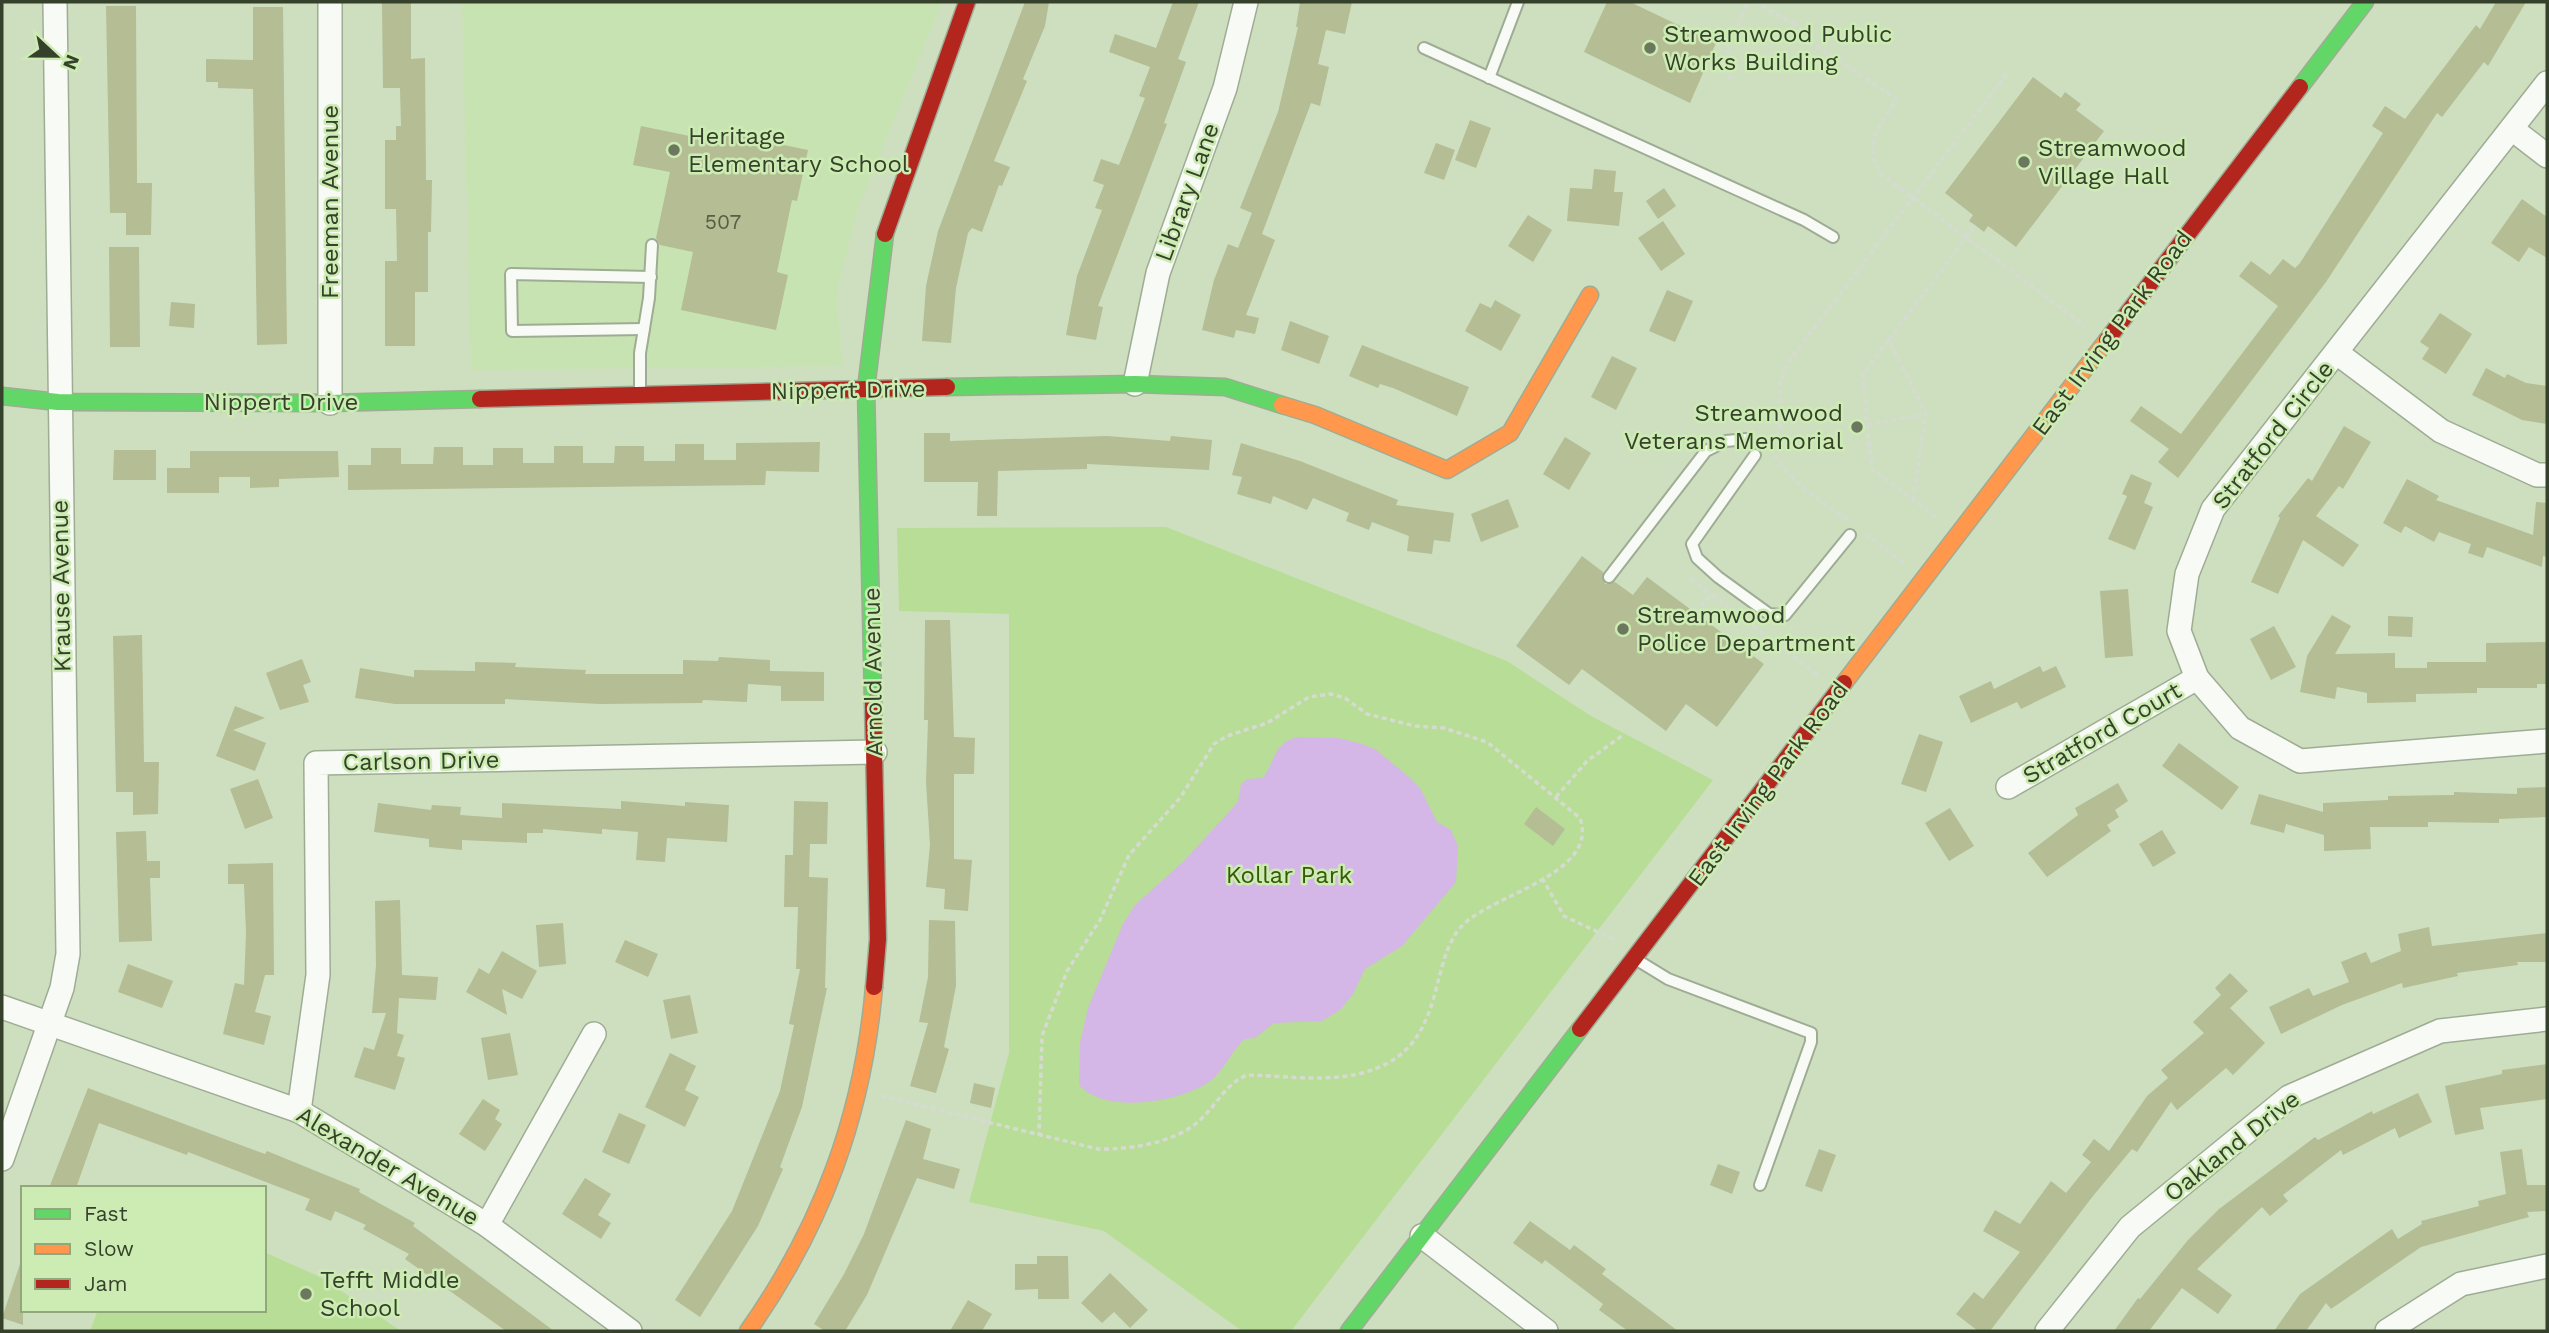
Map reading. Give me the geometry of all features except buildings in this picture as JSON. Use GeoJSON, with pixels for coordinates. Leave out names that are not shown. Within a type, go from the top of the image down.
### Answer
{"type":"FeatureCollection","features":[{"type":"Feature","properties":{"kind":"street","name":"Krause Avenue"},"geometry":{"type":"LineString","coordinates":[[2,1159],[62,988],[68,954],[58,402],[55,2]]}},
{"type":"Feature","properties":{"kind":"street","name":"Freeman Avenue"},"geometry":{"type":"LineString","coordinates":[[330,2],[330,403]]}},
{"type":"Feature","properties":{"kind":"street","name":"Arnold Avenue"},"geometry":{"type":"LineString","coordinates":[[748,1331],[784,1280],[817,1217],[840,1157],[870,1034],[878,939],[866,389],[882,243],[906,167],[967,2]]}},
{"type":"Feature","properties":{"kind":"street","name":"Library Lane"},"geometry":{"type":"LineString","coordinates":[[1135,384],[1158,273],[1225,88],[1246,2]]}},
{"type":"Feature","properties":{"kind":"street","name":"East Irving Park Road"},"geometry":{"type":"LineString","coordinates":[[1349,1331],[2365,2]]}},
{"type":"Feature","properties":{"kind":"street","name":"Stratford Circle"},"geometry":{"type":"LineString","coordinates":[[2547,83],[2213,509],[2187,574],[2179,631],[2197,678],[2240,728],[2300,761],[2547,741]]}},
{"type":"Feature","properties":{"kind":"street"},"geometry":{"type":"LineString","coordinates":[[2512,129],[2547,156]]}},
{"type":"Feature","properties":{"kind":"street","name":"Nippert Drive"},"geometry":{"type":"LineString","coordinates":[[2,396],[58,402],[330,403],[1135,384],[1225,387],[1315,415],[1447,470],[1510,433],[1590,295]]}},
{"type":"Feature","properties":{"kind":"street"},"geometry":{"type":"LineString","coordinates":[[2337,353],[2441,431],[2537,475],[2547,475]]}},
{"type":"Feature","properties":{"kind":"street","name":"Stratford Court"},"geometry":{"type":"LineString","coordinates":[[2008,787],[2197,678]]}},
{"type":"Feature","properties":{"kind":"street","name":"Carlson Drive"},"geometry":{"type":"LineString","coordinates":[[299,1111],[318,975],[316,763],[875,752]]}},
{"type":"Feature","properties":{"kind":"street","name":"Alexander Avenue"},"geometry":{"type":"LineString","coordinates":[[2,1007],[299,1111],[487,1225],[631,1331]]}},
{"type":"Feature","properties":{"kind":"street","name":"Oakland Drive"},"geometry":{"type":"LineString","coordinates":[[2047,1331],[2130,1227],[2289,1097],[2440,1031],[2547,1019]]}},
{"type":"Feature","properties":{"kind":"street"},"geometry":{"type":"LineString","coordinates":[[487,1225],[594,1034]]}},
{"type":"Feature","properties":{"kind":"street"},"geometry":{"type":"LineString","coordinates":[[1422,1236],[1546,1331]]}},
{"type":"Feature","properties":{"kind":"street"},"geometry":{"type":"LineString","coordinates":[[2387,1331],[2461,1284],[2547,1265]]}},
{"type":"Feature","properties":{"kind":"lane"},"geometry":{"type":"LineString","coordinates":[[1489,78],[1518,2]]}},
{"type":"Feature","properties":{"kind":"lane"},"geometry":{"type":"LineString","coordinates":[[1424,48],[1804,220],[1833,237]]}},
{"type":"Feature","properties":{"kind":"lane"},"geometry":{"type":"LineString","coordinates":[[640,395],[639,353],[651,277],[652,245]]}},
{"type":"Feature","properties":{"kind":"lane"},"geometry":{"type":"LineString","coordinates":[[644,330],[512,331],[511,274],[651,277]]}},
{"type":"Feature","properties":{"kind":"lane"},"geometry":{"type":"LineString","coordinates":[[1609,577],[1706,451],[1726,441],[1747,439]]}},
{"type":"Feature","properties":{"kind":"lane"},"geometry":{"type":"LineString","coordinates":[[1755,454],[1692,544],[1697,558],[1718,577],[1769,614],[1785,615],[1799,601],[1852,530]]}},
{"type":"Feature","properties":{"kind":"lane"},"geometry":{"type":"LineString","coordinates":[[1637,955],[1668,979],[1811,1033],[1811,1042],[1759,1185]]}},
{"type":"Feature","properties":{"kind":"path"},"geometry":{"type":"LineString","coordinates":[[1730,80],[1727,38],[1741,19],[1747,2]]}},
{"type":"Feature","properties":{"kind":"path"},"geometry":{"type":"LineString","coordinates":[[1754,2],[1798,26],[1818,47],[1897,99],[1880,128],[1871,156],[1881,174],[2106,341]]}},
{"type":"Feature","properties":{"kind":"path"},"geometry":{"type":"LineString","coordinates":[[1852,530],[1778,464],[1771,448],[1781,422],[1780,383],[1787,364],[1802,340],[2008,72]]}},
{"type":"Feature","properties":{"kind":"path"},"geometry":{"type":"LineString","coordinates":[[1960,534],[1872,469],[1863,374],[1975,225]]}},
{"type":"Feature","properties":{"kind":"path"},"geometry":{"type":"LineString","coordinates":[[1889,340],[1926,414],[1913,500]]}},
{"type":"Feature","properties":{"kind":"path"},"geometry":{"type":"LineString","coordinates":[[1867,425],[1926,414]]}},
{"type":"Feature","properties":{"kind":"path"},"geometry":{"type":"LineString","coordinates":[[1864,533],[1926,579]]}},
{"type":"Feature","properties":{"kind":"path"},"geometry":{"type":"LineString","coordinates":[[1690,579],[1839,691]]}},
{"type":"Feature","properties":{"kind":"path"},"geometry":{"type":"LineString","coordinates":[[1696,613],[1711,594]]}},
{"type":"Feature","properties":{"kind":"path"},"geometry":{"type":"LineString","coordinates":[[858,1091],[1098,1149],[1142,1144],[1187,1130],[1203,1118],[1237,1079],[1247,1075],[1330,1079],[1385,1064],[1403,1053],[1427,1020],[1457,932],[1489,905],[1567,864],[1581,848],[1584,828],[1580,818],[1487,742],[1444,729],[1415,726],[1367,714],[1345,698],[1331,694],[1309,697],[1267,723],[1221,740],[1205,758],[1180,798],[1129,855],[1100,920],[1067,971],[1042,1036],[1039,1134]]}},
{"type":"Feature","properties":{"kind":"path"},"geometry":{"type":"LineString","coordinates":[[1556,797],[1587,761],[1623,735]]}},
{"type":"Feature","properties":{"kind":"path"},"geometry":{"type":"LineString","coordinates":[[1542,878],[1555,906],[1564,916],[1637,955]]}},
{"type":"Feature","properties":{"kind":"shaded area","name":"Heritage Elementary School"},"geometry":{"type":"Polygon","coordinates":[[[462,2],[942,2],[858,208],[838,287],[837,307],[843,366],[471,370],[462,2]]]}},
{"type":"Feature","properties":{"kind":"shaded area"},"geometry":{"type":"Polygon","coordinates":[[[1338,738],[1359,743],[1375,749],[1409,777],[1420,788],[1437,822],[1451,830],[1458,846],[1456,882],[1402,946],[1365,969],[1353,994],[1340,1010],[1322,1021],[1274,1023],[1255,1038],[1244,1039],[1209,1082],[1180,1095],[1162,1100],[1124,1103],[1091,1094],[1079,1085],[1080,1043],[1088,1008],[1123,924],[1135,905],[1184,861],[1238,802],[1241,784],[1247,779],[1263,778],[1280,748],[1291,739],[1338,738]]]}},
{"type":"Feature","properties":{"kind":"green space","name":"Kollar Park"},"geometry":{"type":"Polygon","coordinates":[[[1166,527],[1507,661],[1591,716],[1713,780],[1291,1331],[1242,1331],[1104,1231],[969,1202],[1009,1053],[1009,614],[899,611],[897,528],[1166,527]]]}},
{"type":"Feature","properties":{"kind":"green space","name":"Tefft Middle School"},"geometry":{"type":"Polygon","coordinates":[[[266,1253],[322,1278],[401,1331],[90,1331],[97,1312],[266,1312],[266,1253]]]}},
{"type":"Feature","properties":{"kind":"traffic: fast"},"geometry":{"type":"LineString","coordinates":[[2300,87],[2365,2]]}},
{"type":"Feature","properties":{"kind":"traffic: fast"},"geometry":{"type":"LineString","coordinates":[[873,702],[866,389],[885,234]]}},
{"type":"Feature","properties":{"kind":"traffic: fast"},"geometry":{"type":"LineString","coordinates":[[947,387],[1135,384],[1225,387],[1282,405]]}},
{"type":"Feature","properties":{"kind":"traffic: fast"},"geometry":{"type":"LineString","coordinates":[[2,396],[58,402],[330,403],[480,399]]}},
{"type":"Feature","properties":{"kind":"traffic: fast"},"geometry":{"type":"LineString","coordinates":[[1349,1331],[1580,1029]]}},
{"type":"Feature","properties":{"kind":"traffic: slow"},"geometry":{"type":"LineString","coordinates":[[1282,405],[1315,415],[1447,470],[1510,433],[1590,295]]}},
{"type":"Feature","properties":{"kind":"traffic: slow"},"geometry":{"type":"LineString","coordinates":[[1844,683],[2107,340]]}},
{"type":"Feature","properties":{"kind":"traffic: slow"},"geometry":{"type":"LineString","coordinates":[[748,1331],[797,1251],[835,1168],[860,1080],[874,987]]}},
{"type":"Feature","properties":{"kind":"traffic: jam"},"geometry":{"type":"LineString","coordinates":[[885,234],[967,2]]}},
{"type":"Feature","properties":{"kind":"traffic: jam"},"geometry":{"type":"LineString","coordinates":[[2107,340],[2300,87]]}},
{"type":"Feature","properties":{"kind":"traffic: jam"},"geometry":{"type":"LineString","coordinates":[[480,399],[947,387]]}},
{"type":"Feature","properties":{"kind":"traffic: jam"},"geometry":{"type":"LineString","coordinates":[[1580,1029],[1844,683]]}},
{"type":"Feature","properties":{"kind":"traffic: jam"},"geometry":{"type":"LineString","coordinates":[[873,702],[878,939],[874,987]]}},
{"type":"Feature","properties":{"kind":"place","name":"Streamwood Public Works Building"},"geometry":{"type":"Point","coordinates":[1650,48]}},
{"type":"Feature","properties":{"kind":"place","name":"Heritage Elementary School"},"geometry":{"type":"Point","coordinates":[674,150]}},
{"type":"Feature","properties":{"kind":"place","name":"Streamwood Village Hall"},"geometry":{"type":"Point","coordinates":[2024,162]}},
{"type":"Feature","properties":{"kind":"place","name":"Streamwood Veterans Memorial"},"geometry":{"type":"Point","coordinates":[1857,427]}},
{"type":"Feature","properties":{"kind":"place","name":"Streamwood Police Department"},"geometry":{"type":"Point","coordinates":[1623,629]}},
{"type":"Feature","properties":{"kind":"place","name":"Tefft Middle School"},"geometry":{"type":"Point","coordinates":[306,1294]}}]}
